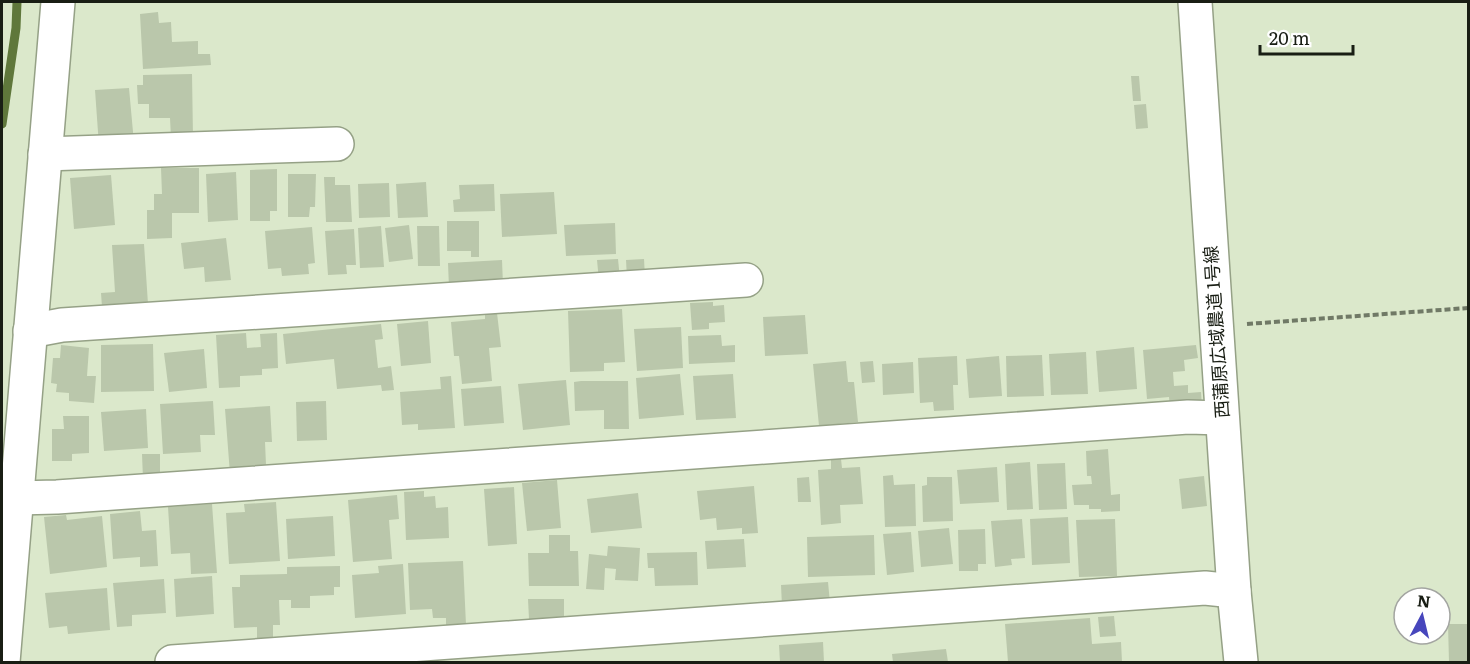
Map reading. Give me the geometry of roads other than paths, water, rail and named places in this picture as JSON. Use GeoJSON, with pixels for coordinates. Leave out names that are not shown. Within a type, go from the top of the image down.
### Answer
{"type":"FeatureCollection","features":[{"type":"Feature","properties":{"kind":"street"},"geometry":{"type":"LineString","coordinates":[[3,663],[58,2]]}},
{"type":"Feature","properties":{"kind":"street","name":"西蒲原広域農道 1号線"},"geometry":{"type":"LineString","coordinates":[[1195,2],[1234,591],[1241,663]]}},
{"type":"Feature","properties":{"kind":"street"},"geometry":{"type":"LineString","coordinates":[[45,154],[337,144]]}},
{"type":"Feature","properties":{"kind":"street"},"geometry":{"type":"LineString","coordinates":[[30,331],[62,325],[746,280]]}},
{"type":"Feature","properties":{"kind":"street"},"geometry":{"type":"LineString","coordinates":[[16,498],[1176,418],[1222,418]]}},
{"type":"Feature","properties":{"kind":"street"},"geometry":{"type":"LineString","coordinates":[[172,663],[1205,588],[1234,591]]}},
{"type":"Feature","properties":{"kind":"waterway"},"geometry":{"type":"LineString","coordinates":[[2,124],[16,28],[17,2]]}}]}
